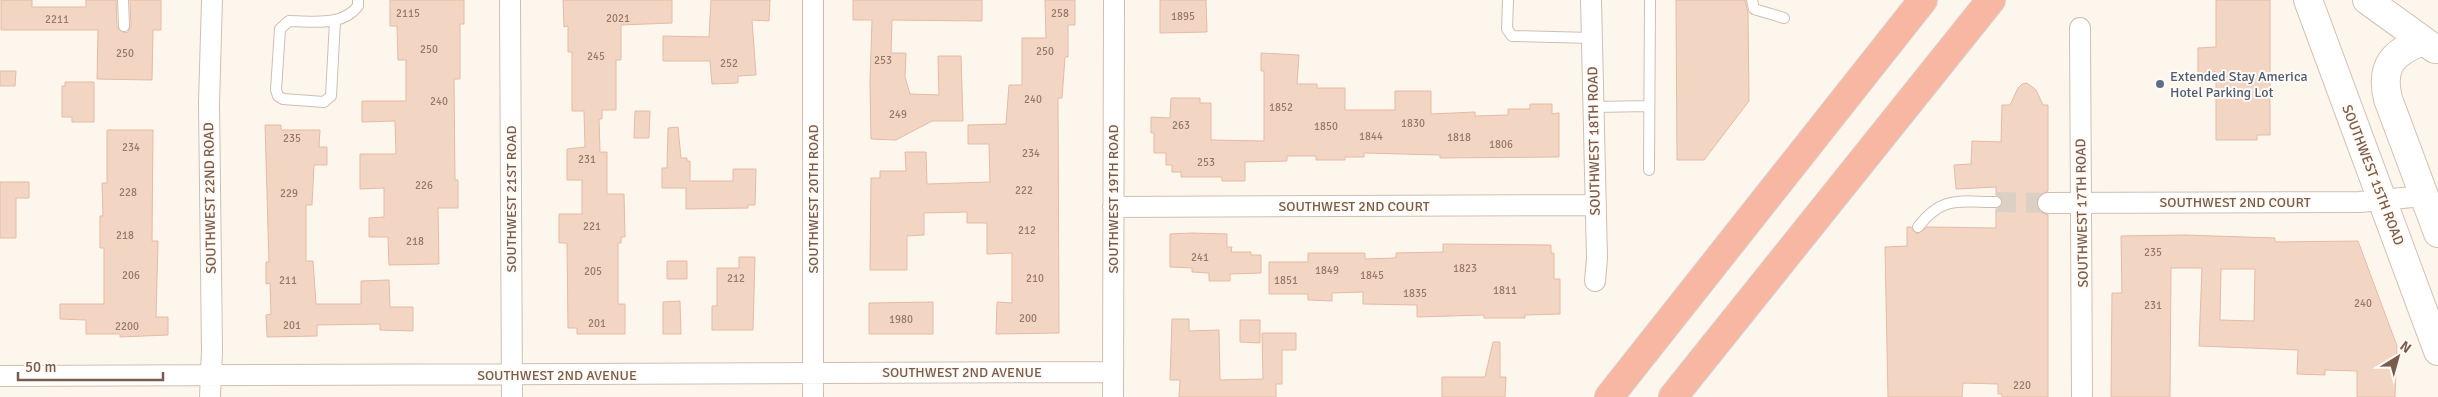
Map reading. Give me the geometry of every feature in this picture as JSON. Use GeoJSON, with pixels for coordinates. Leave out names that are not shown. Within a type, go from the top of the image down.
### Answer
{"type":"FeatureCollection","features":[{"type":"Feature","properties":{"kind":"highway"},"geometry":{"type":"LineString","coordinates":[[1609,397],[1923,0]]}},
{"type":"Feature","properties":{"kind":"highway"},"geometry":{"type":"LineString","coordinates":[[1673,397],[1991,0]]}},
{"type":"Feature","properties":{"kind":"street","name":"SOUTHWEST 22ND ROAD"},"geometry":{"type":"LineString","coordinates":[[210,397],[212,375],[208,103],[212,0]]}},
{"type":"Feature","properties":{"kind":"street","name":"SOUTHWEST 21ST ROAD"},"geometry":{"type":"LineString","coordinates":[[510,0],[512,397]]}},
{"type":"Feature","properties":{"kind":"street","name":"SOUTHWEST 20TH ROAD"},"geometry":{"type":"LineString","coordinates":[[813,0],[814,397]]}},
{"type":"Feature","properties":{"kind":"street","name":"SOUTHWEST 19TH ROAD"},"geometry":{"type":"LineString","coordinates":[[1113,397],[1114,0]]}},
{"type":"Feature","properties":{"kind":"street","name":"SOUTHWEST 18TH ROAD"},"geometry":{"type":"LineString","coordinates":[[1591,0],[1597,258],[1595,281]]}},
{"type":"Feature","properties":{"kind":"street","name":"SOUTHWEST 15TH ROAD"},"geometry":{"type":"LineString","coordinates":[[2308,0],[2438,351]]}},
{"type":"Feature","properties":{"kind":"street"},"geometry":{"type":"LineString","coordinates":[[2366,0],[2431,46]]}},
{"type":"Feature","properties":{"kind":"street","name":"SOUTHWEST 17TH ROAD"},"geometry":{"type":"LineString","coordinates":[[2080,28],[2082,397]]}},
{"type":"Feature","properties":{"kind":"street"},"geometry":{"type":"LineString","coordinates":[[2431,46],[2408,47],[2397,55],[2387,68],[2385,79],[2388,99],[2432,211]]}},
{"type":"Feature","properties":{"kind":"street","name":"SOUTHWEST 2ND COURT"},"geometry":{"type":"LineString","coordinates":[[2048,203],[2360,202],[2383,200],[2432,211]]}},
{"type":"Feature","properties":{"kind":"street","name":"SOUTHWEST 2ND COURT"},"geometry":{"type":"LineString","coordinates":[[1113,207],[1595,205]]}},
{"type":"Feature","properties":{"kind":"street","name":"SOUTHWEST 2ND AVENUE"},"geometry":{"type":"LineString","coordinates":[[0,376],[1113,372]]}},
{"type":"Feature","properties":{"kind":"lane"},"geometry":{"type":"LineString","coordinates":[[124,0],[124,26]]}},
{"type":"Feature","properties":{"kind":"lane"},"geometry":{"type":"LineString","coordinates":[[335,21],[331,96],[324,102],[283,99],[278,96],[276,90],[279,33],[289,21],[335,21],[348,16],[358,6],[358,0]]}},
{"type":"Feature","properties":{"kind":"lane"},"geometry":{"type":"LineString","coordinates":[[1508,0],[1508,29],[1512,36],[1592,38]]}},
{"type":"Feature","properties":{"kind":"lane"},"geometry":{"type":"LineString","coordinates":[[1649,170],[1650,0]]}},
{"type":"Feature","properties":{"kind":"lane"},"geometry":{"type":"LineString","coordinates":[[1752,0],[1754,9],[1784,18]]}},
{"type":"Feature","properties":{"kind":"lane"},"geometry":{"type":"LineString","coordinates":[[1594,107],[1649,106]]}},
{"type":"Feature","properties":{"kind":"lane"},"geometry":{"type":"LineString","coordinates":[[1918,227],[1931,211],[1942,204],[1996,202]]}},
{"type":"Feature","properties":{"kind":"building"},"geometry":{"type":"Polygon","coordinates":[[[1,0],[32,0],[32,7],[86,7],[86,0],[116,0],[117,27],[124,33],[128,32],[131,26],[130,0],[161,0],[161,30],[153,30],[152,80],[97,79],[98,30],[1,30],[1,0]]]}},
{"type":"Feature","properties":{"kind":"building"},"geometry":{"type":"Polygon","coordinates":[[[390,0],[464,0],[464,24],[460,24],[460,79],[454,79],[455,180],[458,180],[458,208],[438,208],[439,264],[389,265],[388,237],[369,237],[369,218],[384,217],[384,188],[360,189],[360,154],[396,154],[395,121],[362,122],[362,101],[406,101],[406,60],[398,60],[397,26],[390,26],[390,0]]]}},
{"type":"Feature","properties":{"kind":"building"},"geometry":{"type":"Polygon","coordinates":[[[563,0],[672,0],[672,23],[621,25],[621,60],[616,60],[616,110],[602,110],[602,119],[599,119],[600,152],[607,152],[607,194],[624,194],[625,237],[621,237],[621,243],[618,243],[618,304],[625,304],[625,334],[577,334],[577,328],[568,328],[567,243],[559,243],[559,214],[582,214],[582,180],[567,180],[567,149],[585,147],[584,111],[572,111],[572,52],[568,52],[568,26],[564,27],[563,0]]]}},
{"type":"Feature","properties":{"kind":"building"},"geometry":{"type":"Polygon","coordinates":[[[711,0],[770,0],[769,21],[752,20],[756,75],[738,76],[738,83],[712,84],[710,61],[663,61],[663,36],[709,37],[711,0]]]}},
{"type":"Feature","properties":{"kind":"building"},"geometry":{"type":"Polygon","coordinates":[[[853,0],[982,0],[982,21],[892,20],[891,53],[906,53],[905,77],[910,94],[939,95],[938,56],[961,56],[963,121],[932,121],[896,140],[871,139],[872,20],[853,20],[853,0]]]}},
{"type":"Feature","properties":{"kind":"building"},"geometry":{"type":"Polygon","coordinates":[[[1045,0],[1075,0],[1075,25],[1068,25],[1068,57],[1065,57],[1062,98],[1058,98],[1059,333],[996,334],[997,302],[1012,303],[1012,253],[987,254],[987,223],[967,223],[967,212],[924,213],[924,235],[907,236],[907,270],[870,270],[871,178],[880,178],[880,171],[906,171],[905,152],[926,152],[927,184],[990,182],[989,144],[968,144],[968,125],[1006,124],[1009,85],[1022,85],[1022,38],[1046,38],[1045,0]]]}},
{"type":"Feature","properties":{"kind":"building"},"geometry":{"type":"Polygon","coordinates":[[[1160,0],[1206,0],[1207,32],[1160,33],[1160,0]]]}},
{"type":"Feature","properties":{"kind":"building"},"geometry":{"type":"Polygon","coordinates":[[[1676,0],[1745,0],[1748,13],[1749,101],[1704,160],[1677,160],[1676,0]]]}},
{"type":"Feature","properties":{"kind":"building"},"geometry":{"type":"Polygon","coordinates":[[[2216,0],[2270,0],[2270,135],[2257,135],[2257,140],[2216,140],[2216,72],[2198,73],[2198,48],[2216,47],[2216,0]]]}},
{"type":"Feature","properties":{"kind":"building"},"geometry":{"type":"Polygon","coordinates":[[[1261,53],[1299,55],[1297,84],[1317,84],[1317,88],[1345,88],[1345,110],[1395,110],[1395,91],[1431,91],[1431,114],[1475,112],[1475,116],[1508,115],[1508,109],[1530,109],[1530,104],[1552,104],[1552,114],[1559,113],[1559,157],[1440,158],[1440,155],[1364,153],[1364,157],[1345,157],[1345,160],[1316,160],[1316,156],[1287,156],[1287,161],[1245,162],[1245,181],[1222,181],[1222,177],[1181,177],[1181,172],[1172,172],[1172,165],[1166,165],[1166,153],[1154,153],[1154,133],[1151,133],[1151,117],[1170,118],[1171,98],[1200,98],[1200,103],[1211,103],[1211,140],[1264,141],[1264,71],[1261,71],[1261,53]]]}},
{"type":"Feature","properties":{"kind":"building"},"geometry":{"type":"Polygon","coordinates":[[[0,71],[16,71],[15,86],[0,86],[0,71]]]}},
{"type":"Feature","properties":{"kind":"building"},"geometry":{"type":"Polygon","coordinates":[[[65,82],[94,82],[94,122],[72,122],[72,117],[62,117],[62,86],[65,86],[65,82]]]}},
{"type":"Feature","properties":{"kind":"building"},"geometry":{"type":"Polygon","coordinates":[[[2027,83],[2036,90],[2043,105],[2048,105],[2048,191],[2038,197],[2036,204],[2042,213],[2048,215],[2048,397],[2002,397],[2002,394],[1998,394],[1998,384],[1963,383],[1962,397],[1888,397],[1885,247],[1907,246],[1907,227],[1911,227],[1917,234],[1927,227],[1996,228],[1996,209],[2002,206],[2003,202],[2000,196],[1996,195],[1996,187],[1956,189],[1954,165],[1971,164],[1972,141],[2001,142],[2002,105],[2010,105],[2018,88],[2022,84],[2027,83]]]}},
{"type":"Feature","properties":{"kind":"building"},"geometry":{"type":"Polygon","coordinates":[[[635,111],[650,111],[649,138],[634,138],[635,111]]]}},
{"type":"Feature","properties":{"kind":"building"},"geometry":{"type":"Polygon","coordinates":[[[265,125],[281,125],[281,130],[320,130],[319,147],[327,147],[327,165],[314,165],[312,205],[306,205],[306,261],[313,261],[316,304],[361,304],[361,281],[389,280],[390,307],[413,307],[413,331],[380,330],[380,324],[317,325],[317,336],[267,337],[266,315],[271,314],[270,283],[266,284],[266,262],[269,262],[265,125]]]}},
{"type":"Feature","properties":{"kind":"building"},"geometry":{"type":"Polygon","coordinates":[[[678,127],[681,158],[687,158],[687,161],[690,161],[690,181],[733,181],[733,169],[756,169],[755,205],[748,205],[748,208],[686,209],[686,188],[662,188],[662,168],[667,168],[668,128],[678,127]]]}},
{"type":"Feature","properties":{"kind":"building"},"geometry":{"type":"Polygon","coordinates":[[[107,130],[153,130],[152,241],[158,241],[156,317],[168,317],[168,335],[120,337],[120,334],[86,334],[86,320],[60,319],[60,304],[104,304],[104,248],[100,248],[100,216],[103,216],[102,183],[107,183],[107,130]]]}},
{"type":"Feature","properties":{"kind":"building"},"geometry":{"type":"Polygon","coordinates":[[[0,182],[29,182],[29,198],[16,198],[16,238],[0,238],[0,182]]]}},
{"type":"Feature","properties":{"kind":"building"},"geometry":{"type":"Polygon","coordinates":[[[1170,234],[1227,234],[1227,247],[1232,247],[1231,252],[1251,252],[1251,255],[1261,255],[1261,273],[1230,274],[1230,281],[1209,281],[1209,273],[1192,272],[1192,268],[1170,267],[1170,234]]]}},
{"type":"Feature","properties":{"kind":"building"},"geometry":{"type":"Polygon","coordinates":[[[2184,235],[2275,238],[2275,242],[2358,241],[2397,346],[2395,397],[2357,397],[2357,371],[2325,370],[2325,375],[2297,374],[2298,350],[2199,346],[2202,268],[2171,268],[2170,397],[2111,397],[2112,293],[2122,293],[2121,236],[2184,235]],[[2221,269],[2220,320],[2254,321],[2255,269],[2221,269]]]}},
{"type":"Feature","properties":{"kind":"building"},"geometry":{"type":"Polygon","coordinates":[[[1443,244],[1551,245],[1551,253],[1554,253],[1554,279],[1560,279],[1560,314],[1525,315],[1525,318],[1484,318],[1484,315],[1417,317],[1417,305],[1363,304],[1363,292],[1332,293],[1332,301],[1308,300],[1308,294],[1269,294],[1269,262],[1308,262],[1308,253],[1365,253],[1365,259],[1396,258],[1396,253],[1443,252],[1443,244]]]}},
{"type":"Feature","properties":{"kind":"building"},"geometry":{"type":"Polygon","coordinates":[[[739,257],[755,257],[753,330],[712,330],[712,306],[717,306],[717,268],[739,268],[739,257]]]}},
{"type":"Feature","properties":{"kind":"building"},"geometry":{"type":"Polygon","coordinates":[[[667,261],[687,261],[687,279],[667,279],[667,261]]]}},
{"type":"Feature","properties":{"kind":"building"},"geometry":{"type":"Polygon","coordinates":[[[680,301],[681,334],[663,334],[663,302],[680,301]]]}},
{"type":"Feature","properties":{"kind":"building"},"geometry":{"type":"Polygon","coordinates":[[[933,302],[933,334],[869,334],[869,303],[933,302]]]}},
{"type":"Feature","properties":{"kind":"building"},"geometry":{"type":"Polygon","coordinates":[[[1172,319],[1189,319],[1189,331],[1219,330],[1220,380],[1263,379],[1262,333],[1296,333],[1296,350],[1282,350],[1282,384],[1276,384],[1276,397],[1179,397],[1180,380],[1170,380],[1172,319]]]}},
{"type":"Feature","properties":{"kind":"building"},"geometry":{"type":"Polygon","coordinates":[[[1240,320],[1260,320],[1260,343],[1240,342],[1240,320]]]}},
{"type":"Feature","properties":{"kind":"building"},"geometry":{"type":"Polygon","coordinates":[[[1493,342],[1500,342],[1500,377],[1506,377],[1505,397],[1442,397],[1442,377],[1485,377],[1493,342]]]}},
{"type":"Feature","properties":{"kind":"tunnel"},"geometry":{"type":"LineString","coordinates":[[1996,202],[2048,203]]}},
{"type":"Feature","properties":{"kind":"place","name":"Extended Stay America Hotel Parking Lot"},"geometry":{"type":"Point","coordinates":[2160,84]}}]}
